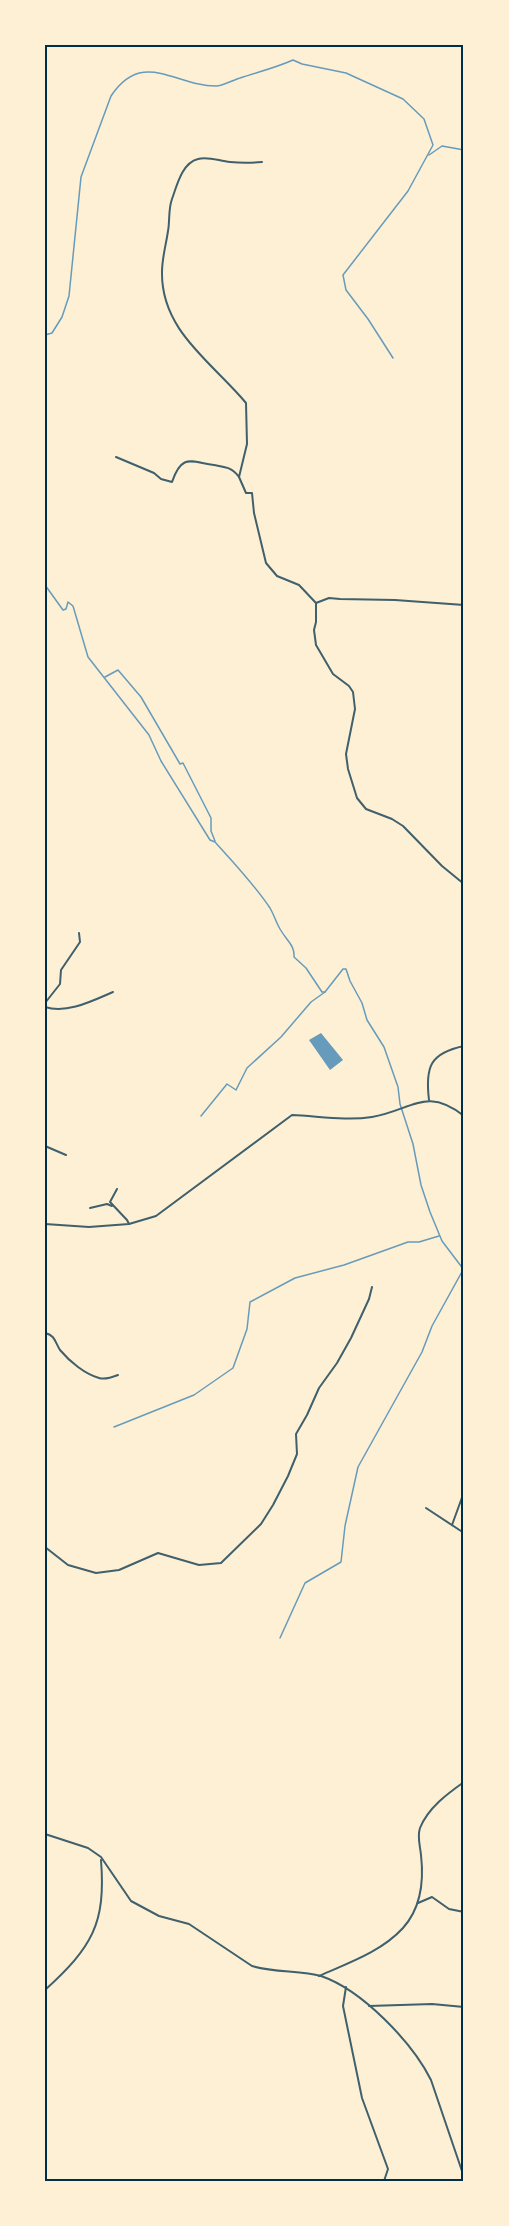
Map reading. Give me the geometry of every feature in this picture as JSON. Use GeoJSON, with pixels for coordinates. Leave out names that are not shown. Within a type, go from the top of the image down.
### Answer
{"type":"FeatureCollection","features":[{"type":"Feature","properties":{"kind":"street"},"geometry":{"type":"LineString","coordinates":[[240,477],[247,444],[246,403],[186,339],[170,315],[162,282],[163,258],[170,205],[182,174],[189,164],[196,159],[206,158],[229,162],[262,162]]}},
{"type":"Feature","properties":{"kind":"street"},"geometry":{"type":"LineString","coordinates":[[116,457],[172,482],[177,467],[197,460],[228,467],[240,477],[246,493],[252,494],[254,513],[266,563],[277,576],[298,585],[315,603],[316,645],[333,674],[353,692],[355,709],[346,754],[357,798],[366,809],[403,826],[442,866],[464,884]]}},
{"type":"Feature","properties":{"kind":"street"},"geometry":{"type":"LineString","coordinates":[[315,603],[328,597],[340,600],[395,600],[464,605]]}},
{"type":"Feature","properties":{"kind":"street"},"geometry":{"type":"LineString","coordinates":[[45,1003],[60,984],[61,970],[80,942],[79,933]]}},
{"type":"Feature","properties":{"kind":"street"},"geometry":{"type":"LineString","coordinates":[[45,1007],[61,1010],[113,992]]}},
{"type":"Feature","properties":{"kind":"street"},"geometry":{"type":"LineString","coordinates":[[45,1029],[45,1054]]}},
{"type":"Feature","properties":{"kind":"street"},"geometry":{"type":"LineString","coordinates":[[429,1100],[426,1080],[430,1067],[436,1058],[447,1049],[464,1046]]}},
{"type":"Feature","properties":{"kind":"street"},"geometry":{"type":"LineString","coordinates":[[45,1224],[89,1227],[129,1224],[156,1216],[292,1115],[371,1117],[429,1100],[441,1101],[464,1116]]}},
{"type":"Feature","properties":{"kind":"street"},"geometry":{"type":"LineString","coordinates":[[45,1146],[66,1155]]}},
{"type":"Feature","properties":{"kind":"street"},"geometry":{"type":"LineString","coordinates":[[112,1206],[110,1202],[117,1189]]}},
{"type":"Feature","properties":{"kind":"street"},"geometry":{"type":"LineString","coordinates":[[90,1208],[107,1204],[112,1206],[129,1224]]}},
{"type":"Feature","properties":{"kind":"street"},"geometry":{"type":"LineString","coordinates":[[45,1547],[68,1565],[96,1573],[119,1569],[158,1553],[199,1565],[221,1563],[261,1524],[273,1505],[297,1454],[296,1434],[319,1388],[351,1338],[372,1287]]}},
{"type":"Feature","properties":{"kind":"street"},"geometry":{"type":"LineString","coordinates":[[45,1333],[55,1338],[59,1348],[81,1370],[101,1379],[118,1376]]}},
{"type":"Feature","properties":{"kind":"street"},"geometry":{"type":"LineString","coordinates":[[452,1525],[464,1492]]}},
{"type":"Feature","properties":{"kind":"street"},"geometry":{"type":"LineString","coordinates":[[426,1508],[464,1533]]}},
{"type":"Feature","properties":{"kind":"street"},"geometry":{"type":"LineString","coordinates":[[319,1976],[382,1945],[403,1928],[418,1903],[423,1866],[418,1837],[420,1827],[429,1812],[464,1782]]}},
{"type":"Feature","properties":{"kind":"street"},"geometry":{"type":"LineString","coordinates":[[45,1834],[88,1848],[101,1857],[131,1901],[159,1916],[189,1924],[252,1966],[263,1970],[319,1976],[346,1987],[404,2040],[423,2066],[431,2080],[464,2176]]}},
{"type":"Feature","properties":{"kind":"street"},"geometry":{"type":"LineString","coordinates":[[45,1990],[67,1968],[93,1936],[102,1905],[101,1857]]}},
{"type":"Feature","properties":{"kind":"street"},"geometry":{"type":"LineString","coordinates":[[418,1903],[432,1897],[449,1909],[464,1912]]}},
{"type":"Feature","properties":{"kind":"street"},"geometry":{"type":"LineString","coordinates":[[346,1987],[343,2006],[362,2098],[388,2169],[384,2181]]}},
{"type":"Feature","properties":{"kind":"street"},"geometry":{"type":"LineString","coordinates":[[369,2006],[432,2004],[464,2007]]}},
{"type":"Feature","properties":{"kind":"water"},"geometry":{"type":"Polygon","coordinates":[[[321,1033],[343,1060],[330,1070],[309,1040],[321,1033]]]}},
{"type":"Feature","properties":{"kind":"waterway"},"geometry":{"type":"LineString","coordinates":[[45,335],[52,333],[62,317],[69,296],[81,177],[111,96],[123,82],[135,74],[148,72],[161,73],[202,85],[217,86],[293,60],[346,73],[403,99],[424,119],[433,145],[408,191],[343,275],[346,290],[393,358]]}},
{"type":"Feature","properties":{"kind":"waterway"},"geometry":{"type":"LineString","coordinates":[[429,155],[442,146],[464,150]]}},
{"type":"Feature","properties":{"kind":"waterway"},"geometry":{"type":"LineString","coordinates":[[45,585],[63,610],[66,609],[68,602],[73,606],[88,657],[149,735],[161,761],[210,840],[215,842],[237,866],[270,908],[280,929],[292,946],[294,957],[306,968],[322,992],[325,992],[343,969],[346,969],[362,1003],[367,1020],[384,1047],[398,1087],[400,1104],[413,1144],[421,1185],[430,1212],[442,1241],[464,1270]]}},
{"type":"Feature","properties":{"kind":"waterway"},"geometry":{"type":"LineString","coordinates":[[105,677],[118,670],[141,697],[180,764],[183,763],[211,818],[211,831],[215,841]]}},
{"type":"Feature","properties":{"kind":"waterway"},"geometry":{"type":"LineString","coordinates":[[201,1116],[227,1084],[236,1090],[247,1068],[281,1037],[311,1002],[325,992]]}},
{"type":"Feature","properties":{"kind":"waterway"},"geometry":{"type":"LineString","coordinates":[[114,1427],[194,1395],[233,1368],[247,1329],[250,1302],[295,1278],[344,1265],[408,1242],[419,1242],[439,1236]]}},
{"type":"Feature","properties":{"kind":"waterway"},"geometry":{"type":"LineString","coordinates":[[280,1638],[305,1583],[341,1562],[345,1526],[358,1467],[422,1352],[432,1326],[463,1270]]}}]}
